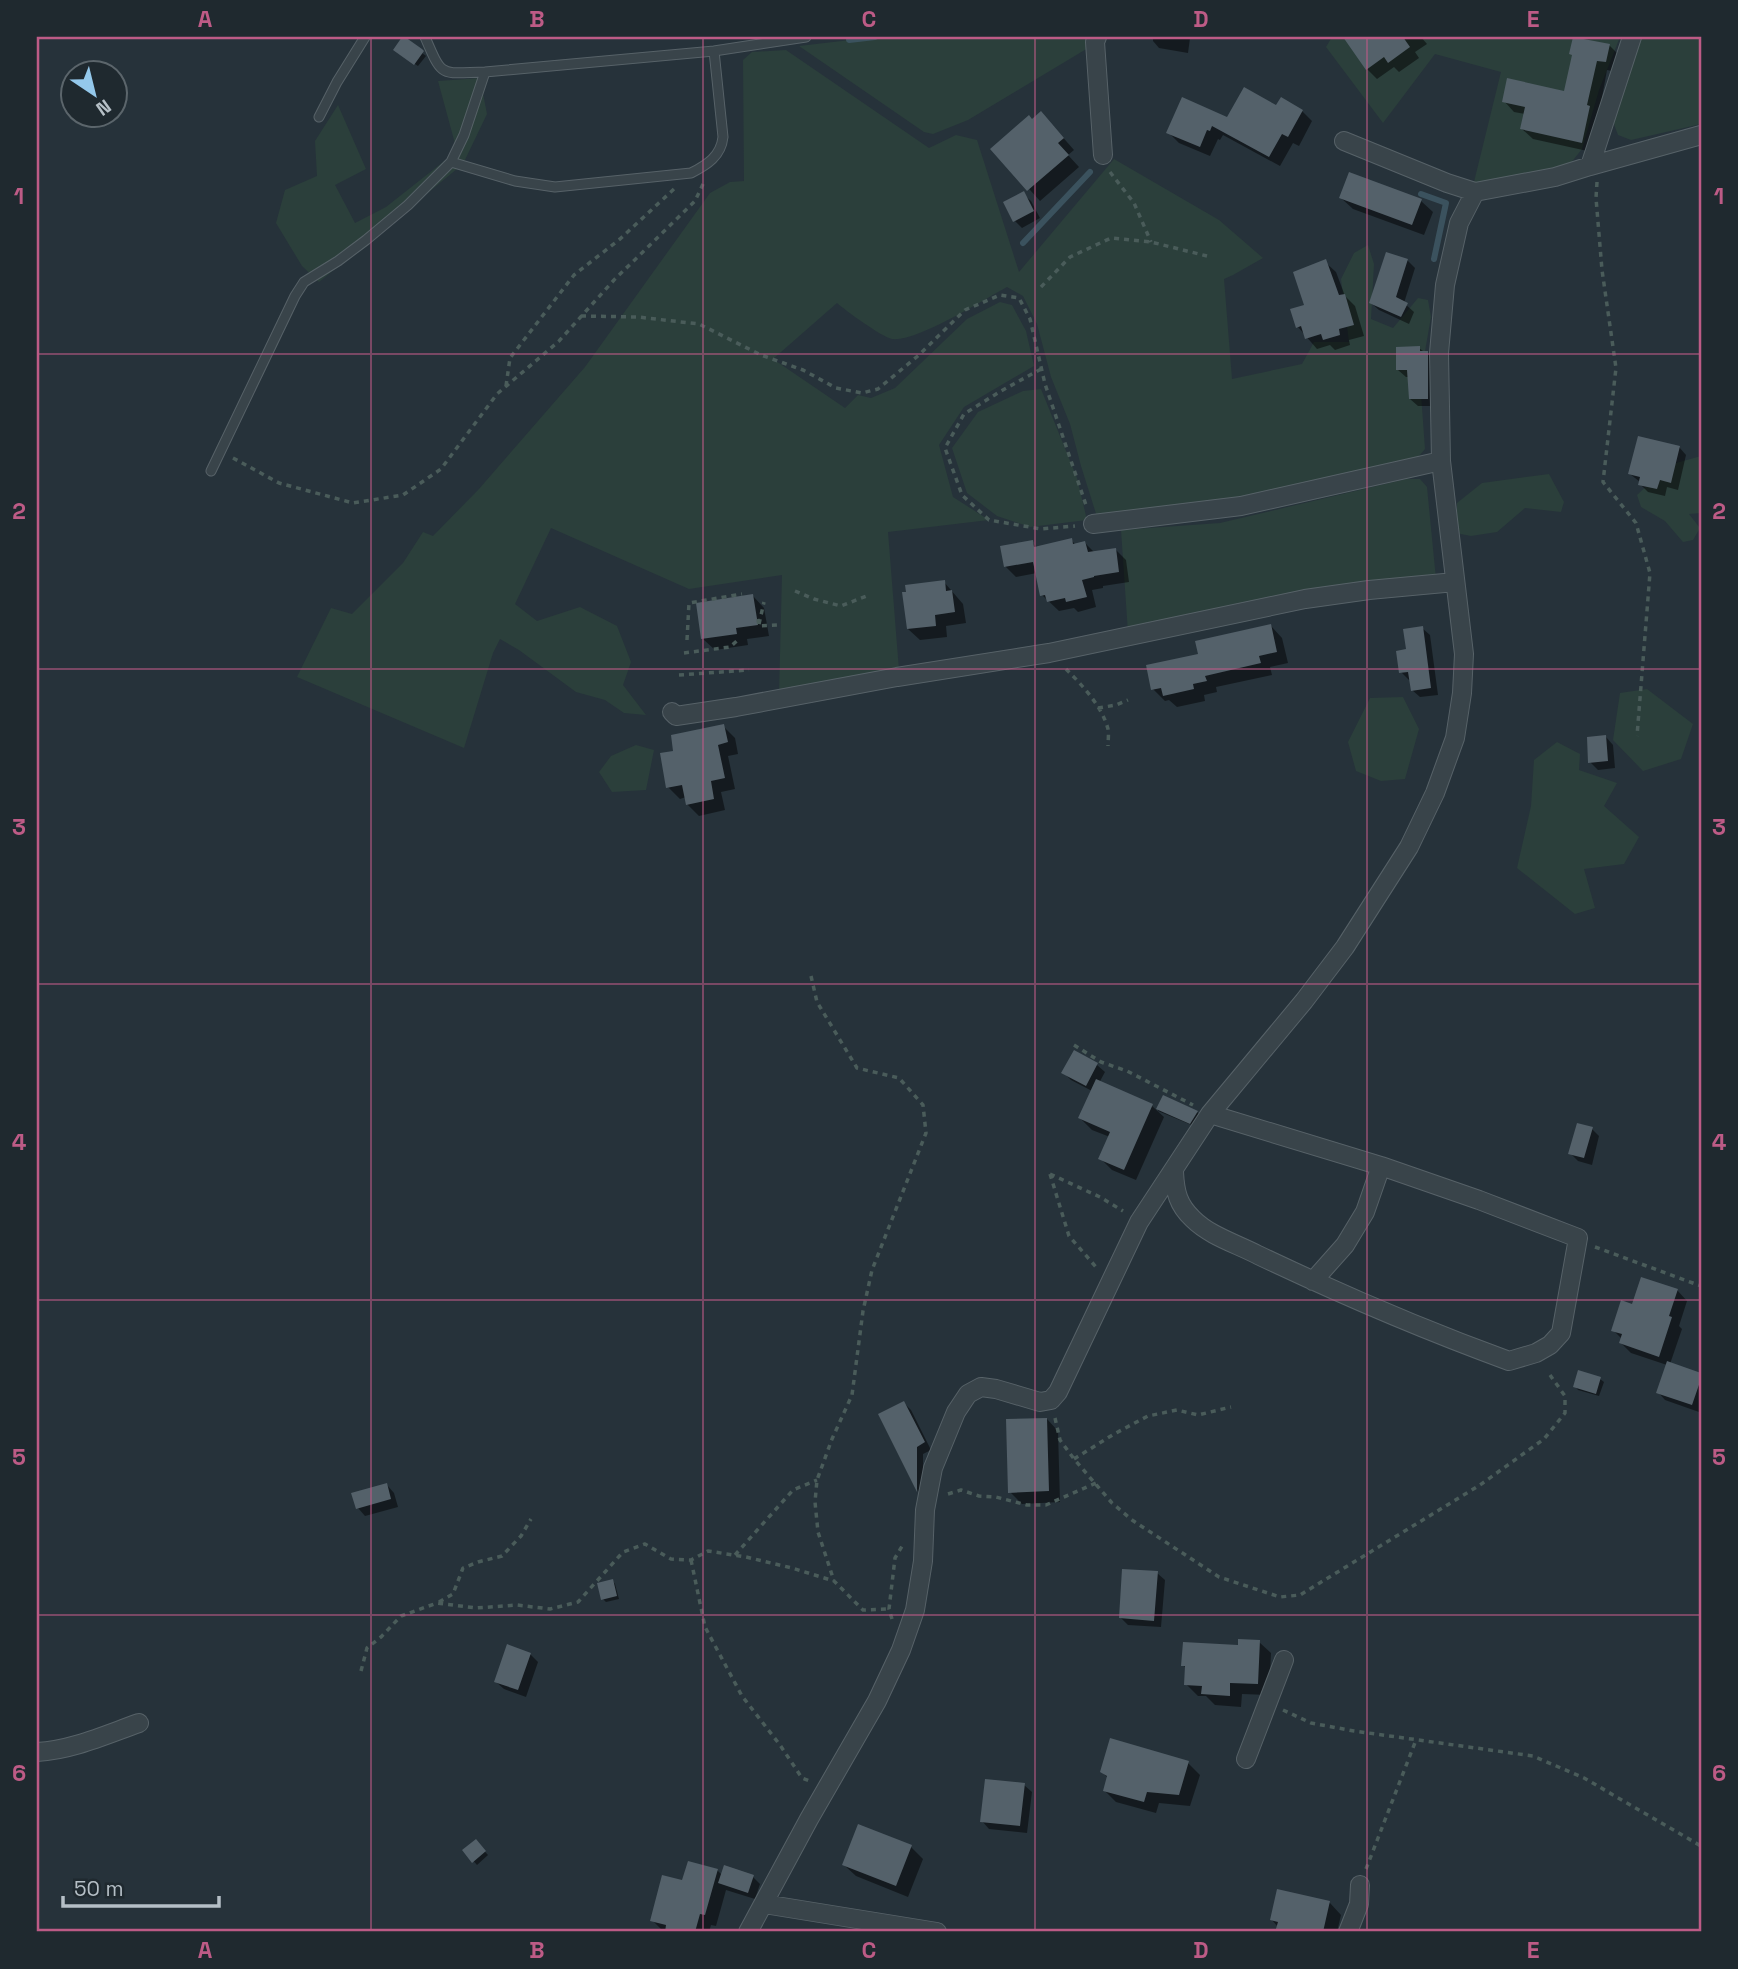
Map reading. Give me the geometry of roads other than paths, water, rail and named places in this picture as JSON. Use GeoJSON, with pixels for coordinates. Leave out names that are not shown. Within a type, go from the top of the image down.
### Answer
{"type":"FeatureCollection","features":[{"type":"Feature","properties":{"kind":"street"},"geometry":{"type":"LineString","coordinates":[[1097,37],[1097,90],[1103,155]]}},
{"type":"Feature","properties":{"kind":"street"},"geometry":{"type":"LineString","coordinates":[[1590,166],[1632,37]]}},
{"type":"Feature","properties":{"kind":"street"},"geometry":{"type":"LineString","coordinates":[[1344,141],[1475,192],[1555,177],[1701,135]]}},
{"type":"Feature","properties":{"kind":"street"},"geometry":{"type":"LineString","coordinates":[[748,1932],[881,1692],[901,1650],[915,1610],[923,1561],[925,1510],[933,1468],[956,1412],[968,1394],[981,1387],[1040,1402],[1051,1400],[1058,1392],[1139,1222],[1210,1114],[1345,947],[1409,847],[1435,793],[1455,738],[1462,693],[1464,653],[1441,461],[1438,353],[1445,285],[1459,223],[1475,192]]}},
{"type":"Feature","properties":{"kind":"street"},"geometry":{"type":"LineString","coordinates":[[1093,524],[1241,506],[1441,461]]}},
{"type":"Feature","properties":{"kind":"street"},"geometry":{"type":"LineString","coordinates":[[672,712],[676,716],[736,707],[1049,653],[1305,599],[1455,582]]}},
{"type":"Feature","properties":{"kind":"street"},"geometry":{"type":"LineString","coordinates":[[1174,1172],[1178,1200],[1186,1212],[1204,1228],[1313,1281],[1509,1361],[1536,1353],[1550,1345],[1561,1333],[1578,1238],[1381,1166],[1210,1114]]}},
{"type":"Feature","properties":{"kind":"street"},"geometry":{"type":"LineString","coordinates":[[1313,1281],[1345,1245],[1365,1212],[1381,1166]]}},
{"type":"Feature","properties":{"kind":"street"},"geometry":{"type":"LineString","coordinates":[[1246,1759],[1284,1660]]}},
{"type":"Feature","properties":{"kind":"street"},"geometry":{"type":"LineString","coordinates":[[37,1752],[55,1751],[82,1744],[139,1723]]}},
{"type":"Feature","properties":{"kind":"street"},"geometry":{"type":"LineString","coordinates":[[1348,1932],[1359,1904],[1360,1885]]}},
{"type":"Feature","properties":{"kind":"street"},"geometry":{"type":"LineString","coordinates":[[764,1904],[937,1932]]}},
{"type":"Feature","properties":{"kind":"lane"},"geometry":{"type":"LineString","coordinates":[[319,117],[365,37]]}},
{"type":"Feature","properties":{"kind":"lane"},"geometry":{"type":"LineString","coordinates":[[425,37],[440,69],[448,73],[714,51],[806,37]]}},
{"type":"Feature","properties":{"kind":"lane"},"geometry":{"type":"LineString","coordinates":[[451,162],[515,181],[555,187],[691,173],[706,165],[722,144],[714,51]]}},
{"type":"Feature","properties":{"kind":"lane"},"geometry":{"type":"LineString","coordinates":[[211,471],[290,305],[304,282],[366,240],[408,205],[451,162],[464,135],[485,72]]}},
{"type":"Feature","properties":{"kind":"waterway"},"geometry":{"type":"LineString","coordinates":[[849,40],[875,37]]}},
{"type":"Feature","properties":{"kind":"waterway"},"geometry":{"type":"LineString","coordinates":[[1023,243],[1090,172]]}},
{"type":"Feature","properties":{"kind":"waterway"},"geometry":{"type":"LineString","coordinates":[[1421,194],[1446,203],[1434,259]]}}]}
